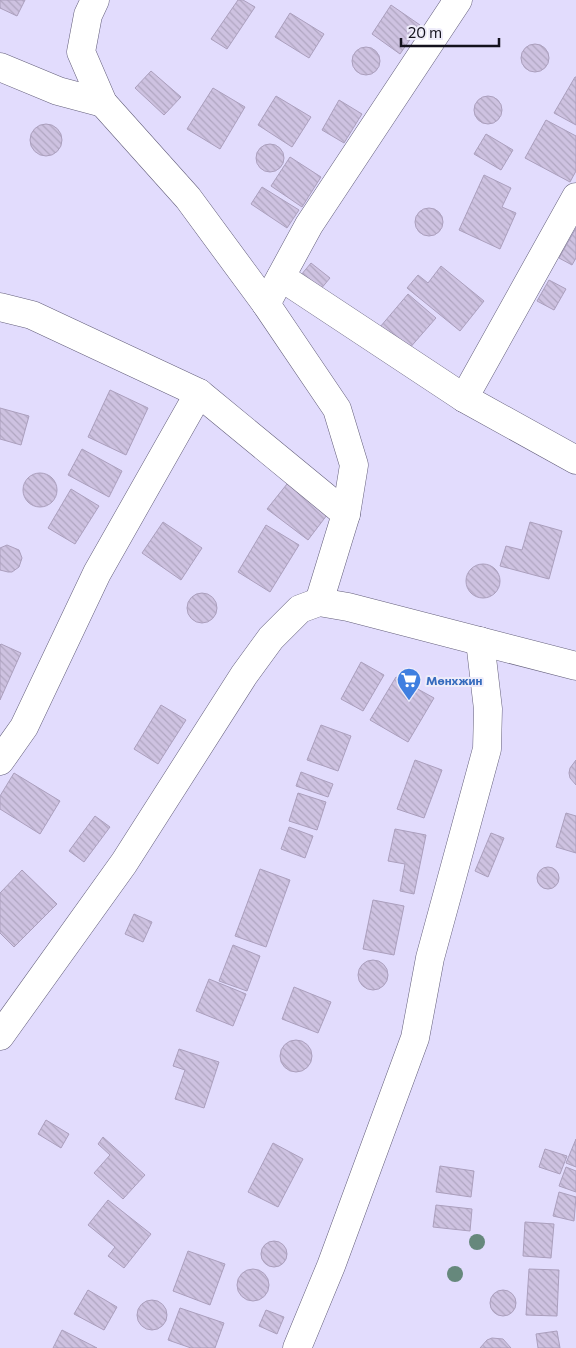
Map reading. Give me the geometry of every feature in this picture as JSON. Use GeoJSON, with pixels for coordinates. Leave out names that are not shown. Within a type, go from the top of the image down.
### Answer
{"type":"FeatureCollection","features":[{"type":"Feature","properties":{"kind":"street"},"geometry":{"type":"LineString","coordinates":[[95,0],[88,15],[81,52],[104,103],[188,198],[266,304],[337,409],[354,464],[346,514],[319,602]]}},
{"type":"Feature","properties":{"kind":"street"},"geometry":{"type":"LineString","coordinates":[[266,304],[309,225],[458,0]]}},
{"type":"Feature","properties":{"kind":"street"},"geometry":{"type":"LineString","coordinates":[[0,67],[58,91],[104,103]]}},
{"type":"Feature","properties":{"kind":"street"},"geometry":{"type":"LineString","coordinates":[[464,398],[576,197]]}},
{"type":"Feature","properties":{"kind":"street"},"geometry":{"type":"LineString","coordinates":[[281,277],[464,398],[576,460]]}},
{"type":"Feature","properties":{"kind":"street"},"geometry":{"type":"LineString","coordinates":[[0,307],[32,314],[199,393],[346,514]]}},
{"type":"Feature","properties":{"kind":"street"},"geometry":{"type":"LineString","coordinates":[[0,761],[24,727],[97,573],[199,393]]}},
{"type":"Feature","properties":{"kind":"street"},"geometry":{"type":"LineString","coordinates":[[0,1036],[124,863],[244,675],[266,645],[300,609],[319,602],[348,607],[576,666]]}},
{"type":"Feature","properties":{"kind":"street"},"geometry":{"type":"LineString","coordinates":[[297,1348],[331,1266],[415,1038],[430,958],[487,749],[488,709],[480,641]]}},
{"type":"Feature","properties":{"kind":"building"},"geometry":{"type":"Polygon","coordinates":[[[0,0],[25,0],[17,16],[0,8],[0,0]]]}},
{"type":"Feature","properties":{"kind":"building"},"geometry":{"type":"Polygon","coordinates":[[[238,0],[243,0],[255,7],[227,49],[211,39],[238,0]]]}},
{"type":"Feature","properties":{"kind":"building"},"geometry":{"type":"Polygon","coordinates":[[[391,5],[420,25],[400,54],[372,34],[391,5]]]}},
{"type":"Feature","properties":{"kind":"building"},"geometry":{"type":"Polygon","coordinates":[[[290,13],[324,34],[309,58],[275,37],[290,13]]]}},
{"type":"Feature","properties":{"kind":"building"},"geometry":{"type":"Polygon","coordinates":[[[535,44],[545,48],[549,58],[545,68],[535,72],[525,68],[521,58],[525,48],[535,44]]]}},
{"type":"Feature","properties":{"kind":"building"},"geometry":{"type":"Polygon","coordinates":[[[366,47],[376,51],[380,61],[376,71],[366,75],[356,71],[352,61],[356,51],[366,47]]]}},
{"type":"Feature","properties":{"kind":"building"},"geometry":{"type":"Polygon","coordinates":[[[151,71],[181,97],[164,115],[135,88],[151,71]]]}},
{"type":"Feature","properties":{"kind":"building"},"geometry":{"type":"Polygon","coordinates":[[[576,77],[576,125],[554,113],[576,77]]]}},
{"type":"Feature","properties":{"kind":"building"},"geometry":{"type":"Polygon","coordinates":[[[213,88],[245,107],[220,149],[187,129],[213,88]]]}},
{"type":"Feature","properties":{"kind":"building"},"geometry":{"type":"Polygon","coordinates":[[[276,96],[311,117],[292,147],[258,125],[276,96]]]}},
{"type":"Feature","properties":{"kind":"building"},"geometry":{"type":"Polygon","coordinates":[[[488,96],[498,100],[502,110],[498,120],[488,124],[478,120],[474,110],[478,100],[488,96]]]}},
{"type":"Feature","properties":{"kind":"building"},"geometry":{"type":"Polygon","coordinates":[[[339,100],[362,114],[344,143],[322,130],[339,100]]]}},
{"type":"Feature","properties":{"kind":"building"},"geometry":{"type":"Polygon","coordinates":[[[546,120],[576,136],[576,171],[570,182],[525,158],[546,120]]]}},
{"type":"Feature","properties":{"kind":"building"},"geometry":{"type":"Polygon","coordinates":[[[46,124],[52,125],[57,129],[61,134],[61,146],[57,151],[52,155],[46,156],[40,155],[35,151],[31,146],[30,140],[31,134],[35,129],[40,125],[46,124]]]}},
{"type":"Feature","properties":{"kind":"building"},"geometry":{"type":"Polygon","coordinates":[[[486,134],[513,150],[501,170],[474,154],[486,134]]]}},
{"type":"Feature","properties":{"kind":"building"},"geometry":{"type":"Polygon","coordinates":[[[270,144],[280,148],[284,158],[280,168],[270,172],[260,168],[256,158],[260,148],[270,144]]]}},
{"type":"Feature","properties":{"kind":"building"},"geometry":{"type":"Polygon","coordinates":[[[290,157],[321,177],[302,207],[271,186],[290,157]]]}},
{"type":"Feature","properties":{"kind":"building"},"geometry":{"type":"Polygon","coordinates":[[[484,175],[511,188],[502,207],[516,213],[500,249],[459,230],[484,175]]]}},
{"type":"Feature","properties":{"kind":"building"},"geometry":{"type":"Polygon","coordinates":[[[262,187],[299,210],[287,228],[251,204],[262,187]]]}},
{"type":"Feature","properties":{"kind":"building"},"geometry":{"type":"Polygon","coordinates":[[[429,208],[439,212],[443,222],[439,232],[429,236],[419,232],[415,222],[419,212],[429,208]]]}},
{"type":"Feature","properties":{"kind":"building"},"geometry":{"type":"Polygon","coordinates":[[[576,228],[576,258],[572,265],[559,258],[576,228]]]}},
{"type":"Feature","properties":{"kind":"building"},"geometry":{"type":"Polygon","coordinates":[[[311,263],[330,278],[315,296],[296,281],[311,263]]]}},
{"type":"Feature","properties":{"kind":"building"},"geometry":{"type":"Polygon","coordinates":[[[441,266],[484,301],[460,331],[407,288],[418,275],[428,283],[441,266]]]}},
{"type":"Feature","properties":{"kind":"building"},"geometry":{"type":"Polygon","coordinates":[[[549,280],[566,289],[554,310],[537,301],[549,280]]]}},
{"type":"Feature","properties":{"kind":"building"},"geometry":{"type":"Polygon","coordinates":[[[408,294],[436,318],[408,350],[380,327],[408,294]]]}},
{"type":"Feature","properties":{"kind":"building"},"geometry":{"type":"Polygon","coordinates":[[[110,390],[148,408],[126,455],[88,437],[110,390]]]}},
{"type":"Feature","properties":{"kind":"building"},"geometry":{"type":"Polygon","coordinates":[[[0,408],[29,416],[21,445],[0,439],[0,408]]]}},
{"type":"Feature","properties":{"kind":"building"},"geometry":{"type":"Polygon","coordinates":[[[82,449],[122,471],[109,497],[68,475],[82,449]]]}},
{"type":"Feature","properties":{"kind":"building"},"geometry":{"type":"Polygon","coordinates":[[[40,473],[52,478],[57,490],[52,502],[40,507],[28,502],[23,490],[28,478],[40,473]]]}},
{"type":"Feature","properties":{"kind":"building"},"geometry":{"type":"Polygon","coordinates":[[[287,484],[327,515],[308,540],[267,509],[287,484]]]}},
{"type":"Feature","properties":{"kind":"building"},"geometry":{"type":"Polygon","coordinates":[[[71,489],[99,506],[75,544],[48,528],[71,489]]]}},
{"type":"Feature","properties":{"kind":"building"},"geometry":{"type":"Polygon","coordinates":[[[163,522],[202,548],[181,580],[142,553],[163,522]]]}},
{"type":"Feature","properties":{"kind":"building"},"geometry":{"type":"Polygon","coordinates":[[[530,522],[562,531],[549,579],[500,566],[506,546],[522,550],[530,522]]]}},
{"type":"Feature","properties":{"kind":"building"},"geometry":{"type":"Polygon","coordinates":[[[266,525],[299,545],[270,592],[238,572],[266,525]]]}},
{"type":"Feature","properties":{"kind":"building"},"geometry":{"type":"Polygon","coordinates":[[[7,545],[19,550],[22,558],[19,567],[12,572],[0,570],[0,548],[7,545]]]}},
{"type":"Feature","properties":{"kind":"building"},"geometry":{"type":"Polygon","coordinates":[[[483,564],[490,565],[495,569],[499,574],[499,588],[495,593],[490,597],[483,598],[476,597],[471,593],[467,588],[466,581],[467,574],[471,569],[476,565],[483,564]]]}},
{"type":"Feature","properties":{"kind":"building"},"geometry":{"type":"Polygon","coordinates":[[[202,593],[208,594],[216,602],[216,614],[208,622],[202,623],[196,622],[188,614],[187,608],[188,602],[196,594],[202,593]]]}},
{"type":"Feature","properties":{"kind":"building"},"geometry":{"type":"Polygon","coordinates":[[[0,645],[21,653],[0,700],[0,645]]]}},
{"type":"Feature","properties":{"kind":"building"},"geometry":{"type":"Polygon","coordinates":[[[361,662],[384,675],[363,711],[341,699],[361,662]]]}},
{"type":"Feature","properties":{"kind":"building"},"geometry":{"type":"Polygon","coordinates":[[[396,677],[434,698],[408,742],[370,720],[396,677]]]}},
{"type":"Feature","properties":{"kind":"building"},"geometry":{"type":"Polygon","coordinates":[[[161,705],[186,720],[158,764],[134,749],[161,705]]]}},
{"type":"Feature","properties":{"kind":"building"},"geometry":{"type":"Polygon","coordinates":[[[321,725],[351,736],[338,771],[307,760],[321,725]]]}},
{"type":"Feature","properties":{"kind":"building"},"geometry":{"type":"Polygon","coordinates":[[[415,760],[442,770],[424,818],[397,809],[415,760]]]}},
{"type":"Feature","properties":{"kind":"building"},"geometry":{"type":"Polygon","coordinates":[[[576,760],[576,785],[570,778],[569,773],[576,760]]]}},
{"type":"Feature","properties":{"kind":"building"},"geometry":{"type":"Polygon","coordinates":[[[301,772],[333,784],[328,797],[296,786],[301,772]]]}},
{"type":"Feature","properties":{"kind":"building"},"geometry":{"type":"Polygon","coordinates":[[[14,773],[60,801],[40,834],[0,809],[0,796],[14,773]]]}},
{"type":"Feature","properties":{"kind":"building"},"geometry":{"type":"Polygon","coordinates":[[[298,793],[326,802],[317,830],[289,821],[298,793]]]}},
{"type":"Feature","properties":{"kind":"building"},"geometry":{"type":"Polygon","coordinates":[[[566,813],[576,816],[576,853],[556,847],[566,813]]]}},
{"type":"Feature","properties":{"kind":"building"},"geometry":{"type":"Polygon","coordinates":[[[95,816],[110,827],[84,862],[69,851],[95,816]]]}},
{"type":"Feature","properties":{"kind":"building"},"geometry":{"type":"Polygon","coordinates":[[[289,827],[313,836],[305,858],[281,849],[289,827]]]}},
{"type":"Feature","properties":{"kind":"building"},"geometry":{"type":"Polygon","coordinates":[[[395,829],[426,835],[414,894],[400,891],[405,864],[388,861],[395,829]]]}},
{"type":"Feature","properties":{"kind":"building"},"geometry":{"type":"Polygon","coordinates":[[[491,833],[504,838],[488,877],[475,871],[491,833]]]}},
{"type":"Feature","properties":{"kind":"building"},"geometry":{"type":"Polygon","coordinates":[[[544,867],[552,867],[559,874],[559,882],[552,889],[544,889],[537,882],[537,874],[544,867]]]}},
{"type":"Feature","properties":{"kind":"building"},"geometry":{"type":"Polygon","coordinates":[[[260,869],[290,880],[266,947],[235,936],[260,869]]]}},
{"type":"Feature","properties":{"kind":"building"},"geometry":{"type":"Polygon","coordinates":[[[22,870],[57,904],[14,947],[0,933],[0,893],[22,870]]]}},
{"type":"Feature","properties":{"kind":"building"},"geometry":{"type":"Polygon","coordinates":[[[373,900],[404,906],[394,955],[363,949],[373,900]]]}},
{"type":"Feature","properties":{"kind":"building"},"geometry":{"type":"Polygon","coordinates":[[[134,914],[152,922],[143,942],[125,934],[134,914]]]}},
{"type":"Feature","properties":{"kind":"building"},"geometry":{"type":"Polygon","coordinates":[[[233,945],[260,956],[247,991],[219,981],[233,945]]]}},
{"type":"Feature","properties":{"kind":"building"},"geometry":{"type":"Polygon","coordinates":[[[373,960],[384,964],[388,975],[384,986],[373,990],[362,986],[358,975],[362,964],[373,960]]]}},
{"type":"Feature","properties":{"kind":"building"},"geometry":{"type":"Polygon","coordinates":[[[209,979],[246,994],[233,1026],[196,1011],[209,979]]]}},
{"type":"Feature","properties":{"kind":"building"},"geometry":{"type":"Polygon","coordinates":[[[294,987],[331,1002],[318,1033],[282,1019],[294,987]]]}},
{"type":"Feature","properties":{"kind":"building"},"geometry":{"type":"Polygon","coordinates":[[[296,1040],[307,1045],[312,1056],[307,1067],[296,1072],[285,1067],[280,1056],[285,1045],[296,1040]]]}},
{"type":"Feature","properties":{"kind":"building"},"geometry":{"type":"Polygon","coordinates":[[[179,1049],[219,1062],[204,1108],[175,1099],[185,1070],[173,1066],[179,1049]]]}},
{"type":"Feature","properties":{"kind":"building"},"geometry":{"type":"Polygon","coordinates":[[[46,1120],[69,1134],[61,1148],[38,1134],[46,1120]]]}},
{"type":"Feature","properties":{"kind":"building"},"geometry":{"type":"Polygon","coordinates":[[[103,1137],[145,1175],[123,1199],[94,1173],[110,1155],[98,1144],[103,1137]]]}},
{"type":"Feature","properties":{"kind":"building"},"geometry":{"type":"Polygon","coordinates":[[[576,1139],[576,1167],[566,1163],[576,1139]]]}},
{"type":"Feature","properties":{"kind":"building"},"geometry":{"type":"Polygon","coordinates":[[[273,1143],[303,1159],[278,1207],[248,1192],[273,1143]]]}},
{"type":"Feature","properties":{"kind":"building"},"geometry":{"type":"Polygon","coordinates":[[[545,1149],[567,1156],[560,1174],[539,1167],[545,1149]]]}},
{"type":"Feature","properties":{"kind":"building"},"geometry":{"type":"Polygon","coordinates":[[[440,1166],[474,1171],[471,1197],[436,1192],[440,1166]]]}},
{"type":"Feature","properties":{"kind":"building"},"geometry":{"type":"Polygon","coordinates":[[[566,1167],[576,1171],[576,1192],[559,1186],[566,1167]]]}},
{"type":"Feature","properties":{"kind":"building"},"geometry":{"type":"Polygon","coordinates":[[[559,1192],[576,1197],[574,1221],[553,1216],[559,1192]]]}},
{"type":"Feature","properties":{"kind":"building"},"geometry":{"type":"Polygon","coordinates":[[[108,1200],[151,1234],[124,1268],[108,1256],[115,1247],[88,1225],[108,1200]]]}},
{"type":"Feature","properties":{"kind":"building"},"geometry":{"type":"Polygon","coordinates":[[[436,1205],[472,1209],[470,1231],[433,1227],[436,1205]]]}},
{"type":"Feature","properties":{"kind":"building"},"geometry":{"type":"Polygon","coordinates":[[[525,1222],[554,1224],[551,1258],[523,1256],[525,1222]]]}},
{"type":"Feature","properties":{"kind":"building"},"geometry":{"type":"Polygon","coordinates":[[[274,1241],[283,1245],[287,1254],[283,1263],[274,1267],[265,1263],[261,1254],[265,1245],[274,1241]]]}},
{"type":"Feature","properties":{"kind":"building"},"geometry":{"type":"Polygon","coordinates":[[[188,1251],[225,1264],[210,1305],[173,1291],[188,1251]]]}},
{"type":"Feature","properties":{"kind":"building"},"geometry":{"type":"Polygon","coordinates":[[[253,1269],[259,1270],[264,1274],[268,1279],[268,1291],[264,1296],[259,1300],[253,1301],[247,1300],[242,1296],[238,1291],[237,1285],[238,1279],[242,1274],[247,1270],[253,1269]]]}},
{"type":"Feature","properties":{"kind":"building"},"geometry":{"type":"Polygon","coordinates":[[[529,1269],[559,1270],[557,1316],[526,1315],[529,1269]]]}},
{"type":"Feature","properties":{"kind":"building"},"geometry":{"type":"Polygon","coordinates":[[[88,1290],[117,1307],[104,1330],[74,1314],[88,1290]]]}},
{"type":"Feature","properties":{"kind":"building"},"geometry":{"type":"Polygon","coordinates":[[[503,1290],[512,1294],[516,1303],[512,1312],[503,1316],[494,1312],[490,1303],[494,1294],[503,1290]]]}},
{"type":"Feature","properties":{"kind":"building"},"geometry":{"type":"Polygon","coordinates":[[[152,1300],[163,1304],[167,1315],[163,1326],[152,1330],[141,1326],[137,1315],[141,1304],[152,1300]]]}},
{"type":"Feature","properties":{"kind":"building"},"geometry":{"type":"Polygon","coordinates":[[[180,1308],[224,1323],[215,1348],[191,1348],[168,1340],[180,1308]]]}},
{"type":"Feature","properties":{"kind":"building"},"geometry":{"type":"Polygon","coordinates":[[[266,1310],[284,1317],[277,1334],[259,1326],[266,1310]]]}},
{"type":"Feature","properties":{"kind":"building"},"geometry":{"type":"Polygon","coordinates":[[[62,1330],[97,1348],[53,1348],[62,1330]]]}},
{"type":"Feature","properties":{"kind":"building"},"geometry":{"type":"Polygon","coordinates":[[[557,1331],[560,1348],[538,1348],[536,1334],[557,1331]]]}},
{"type":"Feature","properties":{"kind":"building"},"geometry":{"type":"Polygon","coordinates":[[[492,1338],[503,1339],[511,1348],[480,1348],[487,1340],[492,1338]]]}},
{"type":"Feature","properties":{"kind":"place","name":"Мөнхжин"},"geometry":{"type":"Point","coordinates":[409,701]}}]}
